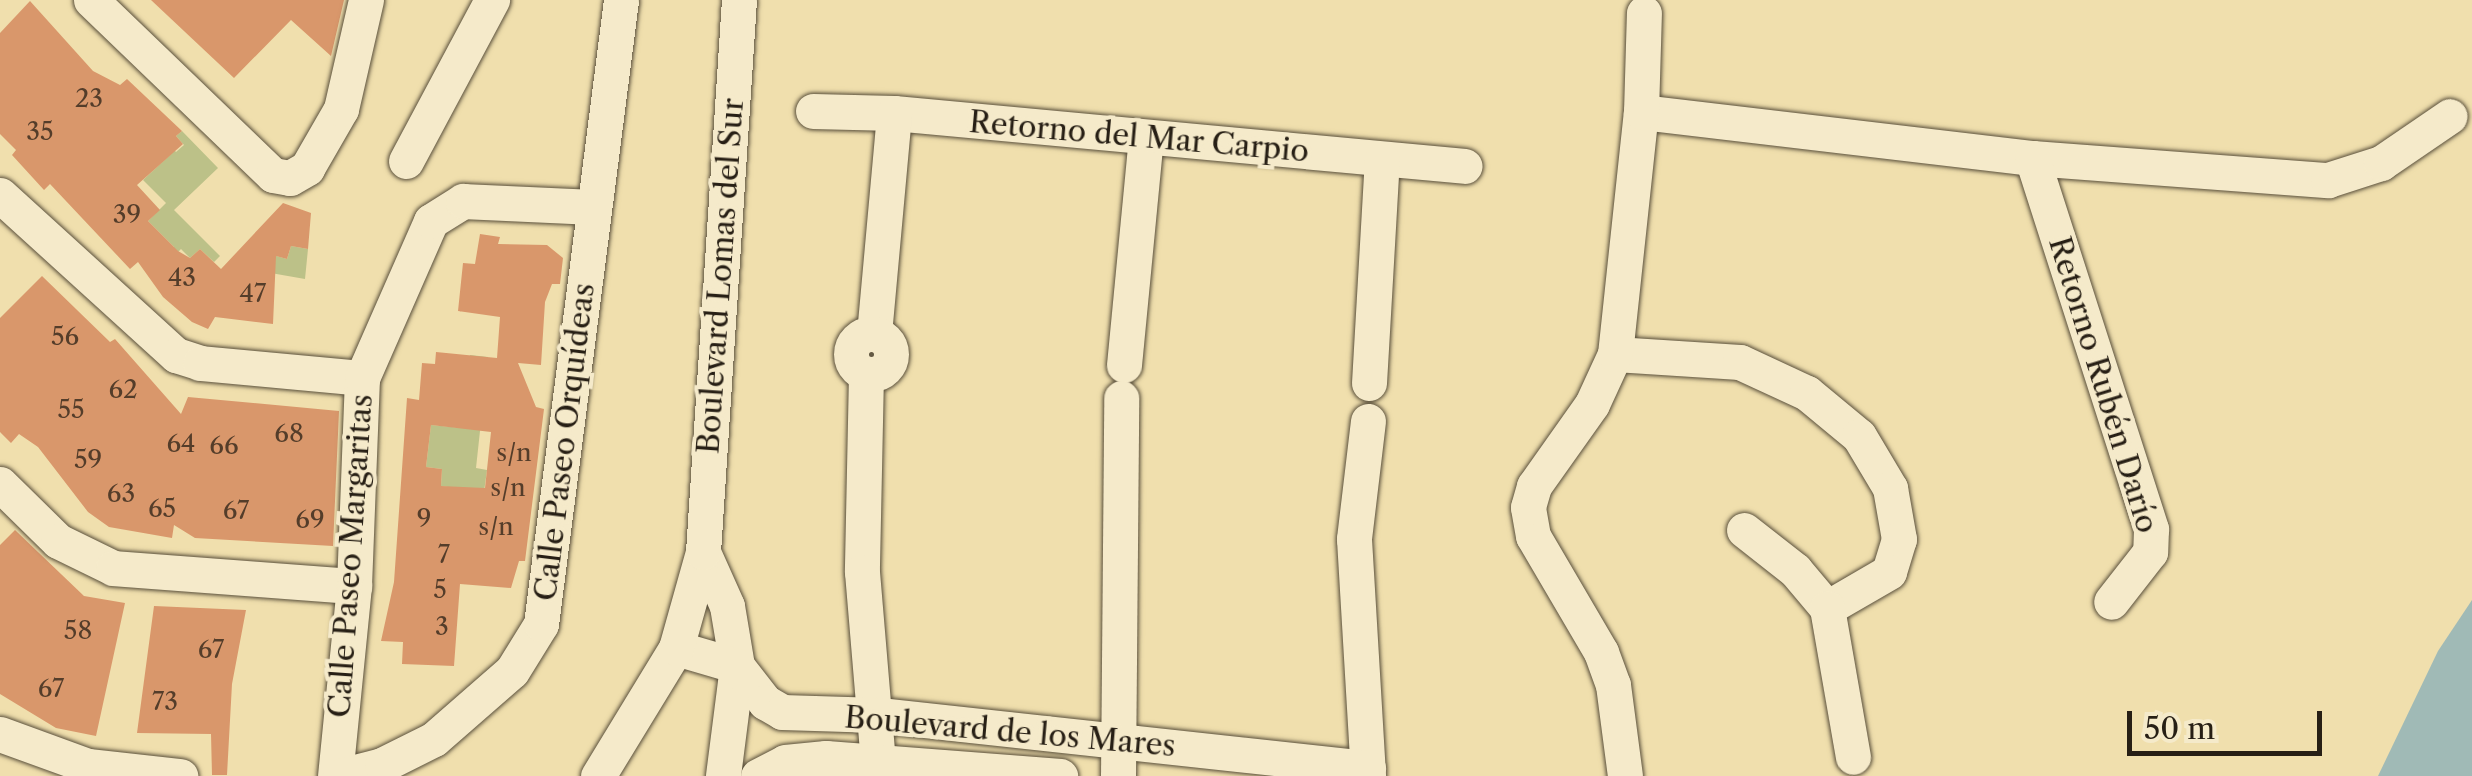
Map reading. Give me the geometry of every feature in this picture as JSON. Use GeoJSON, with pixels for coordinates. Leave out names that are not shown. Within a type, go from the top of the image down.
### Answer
{"type":"FeatureCollection","features":[{"type":"Feature","properties":{"kind":"street"},"geometry":{"type":"LineString","coordinates":[[91,0],[273,175],[290,178],[307,168],[341,108],[366,0]]}},
{"type":"Feature","properties":{"kind":"street"},"geometry":{"type":"LineString","coordinates":[[406,161],[492,0]]}},
{"type":"Feature","properties":{"kind":"street","name":"Calle Paseo Orquídeas"},"geometry":{"type":"LineString","coordinates":[[337,776],[382,765],[434,739],[512,671],[541,624],[621,0]]}},
{"type":"Feature","properties":{"kind":"street","name":"Boulevard Lomas del Sur"},"geometry":{"type":"LineString","coordinates":[[599,776],[676,648],[703,552],[739,0]]}},
{"type":"Feature","properties":{"kind":"street"},"geometry":{"type":"LineString","coordinates":[[1634,769],[1601,652],[1549,568],[1528,508],[1534,486],[1592,404],[1614,354],[1641,112],[1644,13]]}},
{"type":"Feature","properties":{"kind":"street","name":"Retorno del Mar Carpio"},"geometry":{"type":"LineString","coordinates":[[813,111],[894,113],[1465,166]]}},
{"type":"Feature","properties":{"kind":"street"},"geometry":{"type":"LineString","coordinates":[[1641,112],[2032,158],[2328,180],[2381,163],[2450,116]]}},
{"type":"Feature","properties":{"kind":"street"},"geometry":{"type":"LineString","coordinates":[[880,768],[862,572],[866,374],[850,357],[861,336],[874,334],[894,113]]}},
{"type":"Feature","properties":{"kind":"street"},"geometry":{"type":"LineString","coordinates":[[1118,776],[1122,382],[1146,138]]}},
{"type":"Feature","properties":{"kind":"street","name":"Retorno Rubén Darío"},"geometry":{"type":"LineString","coordinates":[[2032,158],[2152,529],[2150,552],[2110,602]]}},
{"type":"Feature","properties":{"kind":"street"},"geometry":{"type":"LineString","coordinates":[[1368,772],[1354,539],[1368,422],[1354,415],[1349,402],[1355,388],[1369,383],[1382,160]]}},
{"type":"Feature","properties":{"kind":"street"},"geometry":{"type":"LineString","coordinates":[[0,195],[176,355],[200,363],[362,378]]}},
{"type":"Feature","properties":{"kind":"street","name":"Calle Paseo Margaritas"},"geometry":{"type":"LineString","coordinates":[[337,776],[354,586],[362,378],[430,221],[444,207],[463,200],[593,207]]}},
{"type":"Feature","properties":{"kind":"street"},"geometry":{"type":"LineString","coordinates":[[1614,354],[1740,362],[1808,394],[1859,436],[1890,488],[1899,538],[1889,572],[1827,608]]}},
{"type":"Feature","properties":{"kind":"street"},"geometry":{"type":"LineString","coordinates":[[0,484],[58,541],[113,568],[354,586]]}},
{"type":"Feature","properties":{"kind":"street"},"geometry":{"type":"LineString","coordinates":[[1744,530],[1795,570],[1827,608],[1853,758]]}},
{"type":"Feature","properties":{"kind":"street","name":"Boulevard Lomas del Sur"},"geometry":{"type":"LineString","coordinates":[[703,552],[727,606],[737,666],[723,776]]}},
{"type":"Feature","properties":{"kind":"street"},"geometry":{"type":"LineString","coordinates":[[676,648],[737,666]]}},
{"type":"Feature","properties":{"kind":"street","name":"Boulevard de los Mares"},"geometry":{"type":"LineString","coordinates":[[737,666],[765,702],[782,712],[878,715],[1368,772]]}},
{"type":"Feature","properties":{"kind":"street"},"geometry":{"type":"LineString","coordinates":[[0,734],[88,766],[180,776]]}},
{"type":"Feature","properties":{"kind":"street","name":"Boulevard de los Mares"},"geometry":{"type":"LineString","coordinates":[[758,776],[785,762],[1060,776]]}},
{"type":"Feature","properties":{"kind":"green space"},"geometry":{"type":"Polygon","coordinates":[[[182,131],[218,168],[174,210],[220,256],[214,262],[200,249],[190,258],[181,249],[164,266],[160,263],[174,247],[148,221],[166,203],[143,180],[170,155],[167,142],[176,152],[184,145],[176,136],[182,131]]]}},
{"type":"Feature","properties":{"kind":"green space"},"geometry":{"type":"Polygon","coordinates":[[[291,246],[308,249],[305,279],[265,272],[273,255],[287,259],[291,246]]]}},
{"type":"Feature","properties":{"kind":"green space"},"geometry":{"type":"Polygon","coordinates":[[[470,355],[488,357],[476,468],[487,470],[484,492],[441,486],[442,469],[426,467],[431,425],[462,428],[470,355]]]}},
{"type":"Feature","properties":{"kind":"water"},"geometry":{"type":"Polygon","coordinates":[[[2472,600],[2472,776],[2378,776],[2438,651],[2472,600]]]}},
{"type":"Feature","properties":{"kind":"building"},"geometry":{"type":"Polygon","coordinates":[[[151,0],[344,0],[331,56],[291,20],[234,78],[151,0]]]}},
{"type":"Feature","properties":{"kind":"building"},"geometry":{"type":"Polygon","coordinates":[[[30,1],[93,71],[120,85],[127,79],[182,131],[176,136],[183,144],[137,185],[160,210],[148,221],[178,251],[190,258],[200,249],[221,269],[283,203],[311,213],[308,249],[291,246],[287,259],[276,256],[273,324],[215,317],[208,329],[192,322],[163,297],[138,262],[130,269],[50,184],[44,190],[12,155],[16,150],[0,134],[0,33],[30,1]]]}},
{"type":"Feature","properties":{"kind":"building"},"geometry":{"type":"Polygon","coordinates":[[[480,234],[500,237],[498,244],[547,245],[563,258],[560,284],[552,284],[545,302],[541,365],[518,363],[536,407],[544,409],[525,561],[519,561],[511,588],[460,584],[454,666],[402,664],[403,642],[381,641],[394,582],[407,398],[419,400],[422,363],[435,364],[436,352],[497,358],[500,317],[458,311],[463,263],[475,264],[480,234]],[[431,425],[426,467],[442,469],[441,486],[485,488],[491,432],[431,425]]]}},
{"type":"Feature","properties":{"kind":"building"},"geometry":{"type":"Polygon","coordinates":[[[42,276],[110,342],[115,339],[181,414],[188,397],[339,411],[333,546],[195,538],[174,525],[172,538],[109,527],[88,512],[38,447],[19,434],[11,443],[0,432],[0,318],[42,276]]]}},
{"type":"Feature","properties":{"kind":"building"},"geometry":{"type":"Polygon","coordinates":[[[15,530],[84,596],[125,603],[96,736],[56,728],[0,694],[0,545],[15,530]]]}},
{"type":"Feature","properties":{"kind":"building"},"geometry":{"type":"Polygon","coordinates":[[[154,606],[246,610],[232,684],[227,775],[212,775],[211,734],[137,733],[154,606]]]}}]}
